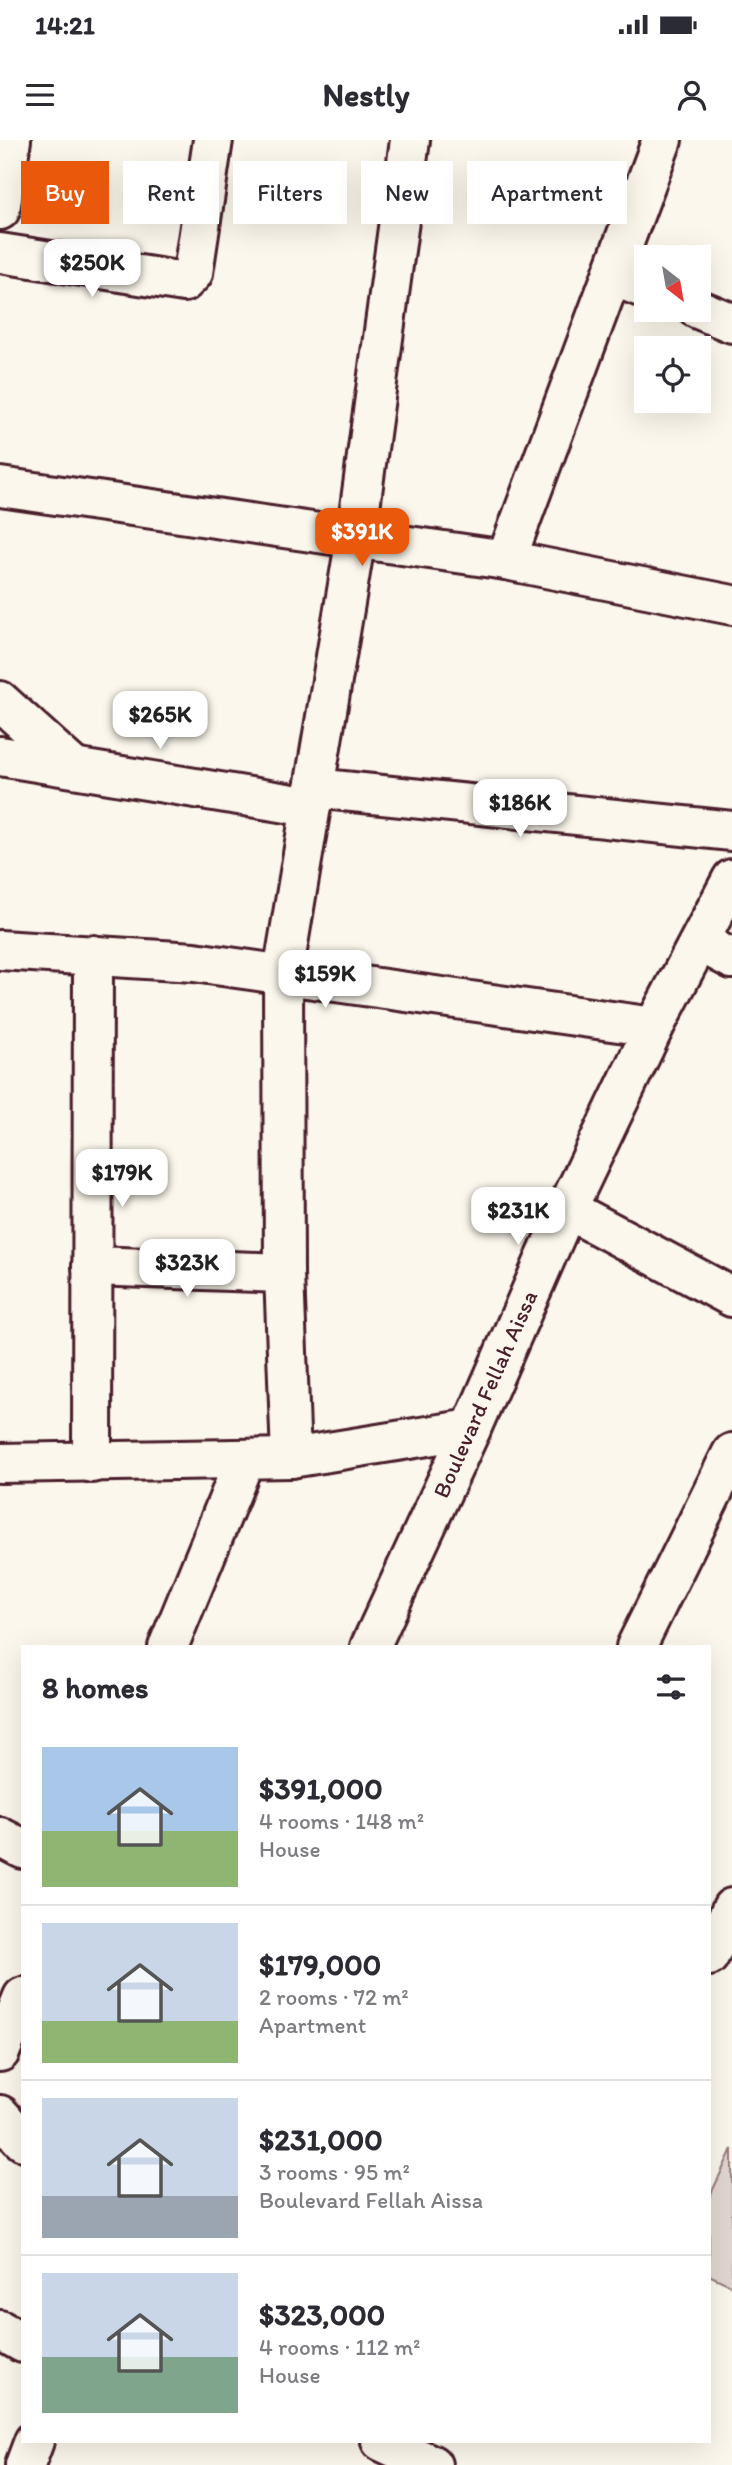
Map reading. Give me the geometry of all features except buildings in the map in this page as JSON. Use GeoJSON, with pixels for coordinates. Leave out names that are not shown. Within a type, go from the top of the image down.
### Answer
{"type":"FeatureCollection","features":[{"type":"Feature","properties":{"kind":"street"},"geometry":{"type":"LineString","coordinates":[[0,210],[11,140]]}},
{"type":"Feature","properties":{"kind":"street"},"geometry":{"type":"LineString","coordinates":[[0,253],[184,282],[193,273],[213,140]]}},
{"type":"Feature","properties":{"kind":"street"},"geometry":{"type":"LineString","coordinates":[[291,1458],[284,1273],[283,974],[356,537],[410,140]]}},
{"type":"Feature","properties":{"kind":"street"},"geometry":{"type":"LineString","coordinates":[[506,560],[629,283],[662,140]]}},
{"type":"Feature","properties":{"kind":"street"},"geometry":{"type":"LineString","coordinates":[[711,314],[732,323]]}},
{"type":"Feature","properties":{"kind":"street"},"geometry":{"type":"LineString","coordinates":[[0,487],[506,560],[732,605]]}},
{"type":"Feature","properties":{"kind":"street"},"geometry":{"type":"LineString","coordinates":[[0,701],[72,766]]}},
{"type":"Feature","properties":{"kind":"street"},"geometry":{"type":"LineString","coordinates":[[0,756],[313,798],[732,831]]}},
{"type":"Feature","properties":{"kind":"street","name":"Boulevard Fellah Aissa"},"geometry":{"type":"LineString","coordinates":[[371,1645],[471,1429],[567,1209],[654,1027],[716,950],[732,879]]}},
{"type":"Feature","properties":{"kind":"street"},"geometry":{"type":"LineString","coordinates":[[0,950],[194,962],[654,1027]]}},
{"type":"Feature","properties":{"kind":"street"},"geometry":{"type":"LineString","coordinates":[[92,1463],[93,955]]}},
{"type":"Feature","properties":{"kind":"street"},"geometry":{"type":"LineString","coordinates":[[567,1209],[732,1297]]}},
{"type":"Feature","properties":{"kind":"street"},"geometry":{"type":"LineString","coordinates":[[92,1266],[284,1273]]}},
{"type":"Feature","properties":{"kind":"street"},"geometry":{"type":"LineString","coordinates":[[0,1463],[291,1458],[471,1429]]}},
{"type":"Feature","properties":{"kind":"street"},"geometry":{"type":"LineString","coordinates":[[637,1645],[732,1453]]}},
{"type":"Feature","properties":{"kind":"street"},"geometry":{"type":"LineString","coordinates":[[168,1645],[244,1459]]}},
{"type":"Feature","properties":{"kind":"street"},"geometry":{"type":"LineString","coordinates":[[0,1837],[21,1848]]}},
{"type":"Feature","properties":{"kind":"street"},"geometry":{"type":"LineString","coordinates":[[711,1952],[732,1908]]}},
{"type":"Feature","properties":{"kind":"street"},"geometry":{"type":"LineString","coordinates":[[0,2052],[21,2002]]}},
{"type":"Feature","properties":{"kind":"street"},"geometry":{"type":"LineString","coordinates":[[0,2115],[21,2139]]}},
{"type":"Feature","properties":{"kind":"street"},"geometry":{"type":"LineString","coordinates":[[0,2330],[21,2342]]}},
{"type":"Feature","properties":{"kind":"street"},"geometry":{"type":"LineString","coordinates":[[26,2465],[33,2443]]}},
{"type":"Feature","properties":{"kind":"street"},"geometry":{"type":"LineString","coordinates":[[385,2443],[432,2465]]}},
{"type":"Feature","properties":{"kind":"shaded area"},"geometry":{"type":"Polygon","coordinates":[[[732,2149],[732,2286],[711,2276],[711,2194],[732,2149]]]}}]}
